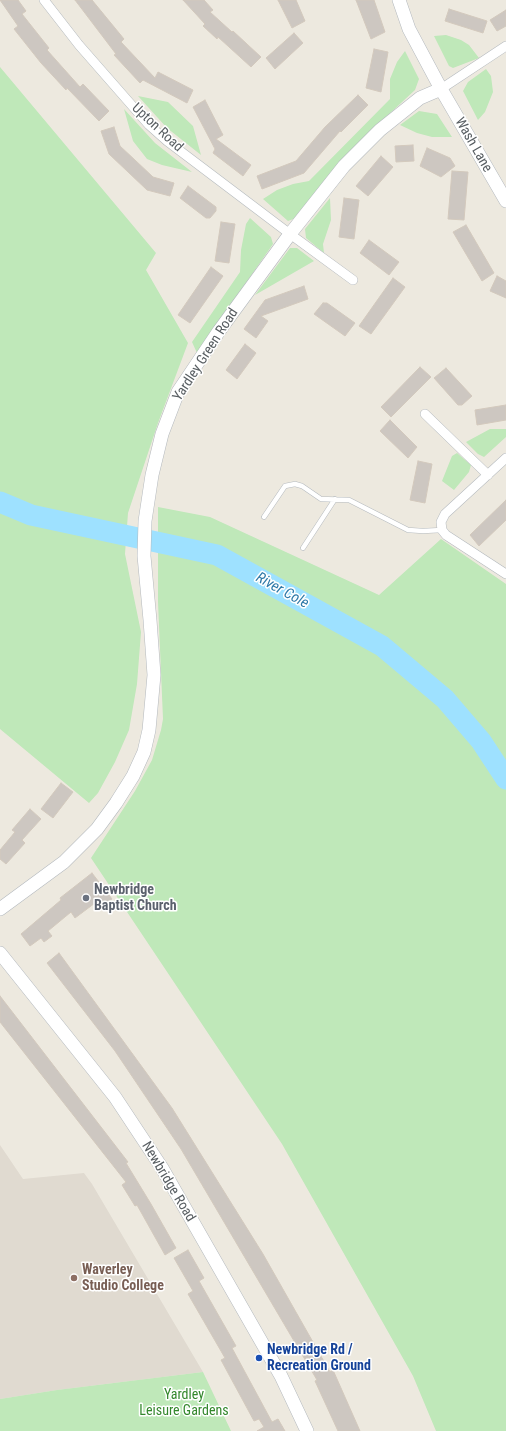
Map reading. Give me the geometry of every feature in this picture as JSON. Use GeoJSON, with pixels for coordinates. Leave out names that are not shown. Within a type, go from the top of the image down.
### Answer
{"type":"FeatureCollection","features":[{"type":"Feature","properties":{"kind":"street","name":"Upton Road"},"geometry":{"type":"LineString","coordinates":[[44,0],[79,45],[149,125],[167,141],[353,280]]}},
{"type":"Feature","properties":{"kind":"street","name":"Wash Lane"},"geometry":{"type":"LineString","coordinates":[[400,0],[409,30],[441,89],[506,201]]}},
{"type":"Feature","properties":{"kind":"street","name":"Yardley Green Road"},"geometry":{"type":"LineString","coordinates":[[0,909],[64,862],[96,829],[120,798],[133,776],[144,752],[149,730],[154,675],[150,612],[144,556],[145,521],[152,475],[162,434],[178,392],[219,331],[290,234],[344,166],[375,135],[420,98],[441,89],[506,46]]}},
{"type":"Feature","properties":{"kind":"street"},"geometry":{"type":"LineString","coordinates":[[425,414],[488,475]]}},
{"type":"Feature","properties":{"kind":"street"},"geometry":{"type":"LineString","coordinates":[[506,458],[445,514],[441,522],[442,530],[446,535],[506,574]]}},
{"type":"Feature","properties":{"kind":"street","name":"Newbridge Road"},"geometry":{"type":"LineString","coordinates":[[0,952],[114,1097],[162,1168],[280,1376],[307,1431]]}},
{"type":"Feature","properties":{"kind":"lane"},"geometry":{"type":"LineString","coordinates":[[264,517],[285,486],[295,484],[302,486],[321,499],[349,500],[408,530],[423,532],[442,530]]}},
{"type":"Feature","properties":{"kind":"lane"},"geometry":{"type":"LineString","coordinates":[[303,548],[335,499]]}},
{"type":"Feature","properties":{"kind":"shaded area","name":"Waverley Studio College"},"geometry":{"type":"Polygon","coordinates":[[[0,1145],[23,1179],[84,1173],[92,1184],[203,1372],[57,1390],[0,1399],[0,1145]]]}},
{"type":"Feature","properties":{"kind":"green space"},"geometry":{"type":"Polygon","coordinates":[[[446,35],[461,40],[469,45],[479,58],[453,68],[449,66],[434,36],[446,35]]]}},
{"type":"Feature","properties":{"kind":"green space"},"geometry":{"type":"Polygon","coordinates":[[[405,51],[419,79],[415,90],[358,143],[332,171],[296,218],[288,221],[263,199],[277,190],[293,184],[309,181],[390,99],[390,79],[397,62],[405,51]]]}},
{"type":"Feature","properties":{"kind":"green space"},"geometry":{"type":"Polygon","coordinates":[[[0,67],[156,253],[146,270],[188,343],[158,423],[128,513],[125,554],[141,632],[137,684],[129,730],[115,762],[98,793],[89,803],[0,729],[0,67]]]}},
{"type":"Feature","properties":{"kind":"green space"},"geometry":{"type":"Polygon","coordinates":[[[486,69],[491,76],[493,92],[485,112],[478,120],[463,91],[468,82],[486,69]]]}},
{"type":"Feature","properties":{"kind":"green space"},"geometry":{"type":"Polygon","coordinates":[[[138,96],[168,102],[193,126],[201,155],[167,128],[138,96]]]}},
{"type":"Feature","properties":{"kind":"green space"},"geometry":{"type":"Polygon","coordinates":[[[124,109],[155,143],[192,172],[162,165],[147,159],[133,141],[124,109]]]}},
{"type":"Feature","properties":{"kind":"green space"},"geometry":{"type":"Polygon","coordinates":[[[419,111],[437,114],[452,137],[432,137],[417,133],[400,125],[419,111]]]}},
{"type":"Feature","properties":{"kind":"green space"},"geometry":{"type":"Polygon","coordinates":[[[330,198],[331,220],[323,244],[324,253],[306,238],[305,229],[330,198]]]}},
{"type":"Feature","properties":{"kind":"green space"},"geometry":{"type":"Polygon","coordinates":[[[250,218],[271,237],[273,244],[197,353],[192,342],[240,272],[241,250],[246,224],[250,218]]]}},
{"type":"Feature","properties":{"kind":"green space"},"geometry":{"type":"Polygon","coordinates":[[[290,248],[297,248],[314,261],[255,295],[290,248]]]}},
{"type":"Feature","properties":{"kind":"green space"},"geometry":{"type":"Polygon","coordinates":[[[490,429],[506,429],[506,437],[484,457],[478,454],[466,442],[490,429]]]}},
{"type":"Feature","properties":{"kind":"green space"},"geometry":{"type":"Polygon","coordinates":[[[457,453],[471,465],[469,472],[454,490],[442,481],[452,456],[457,453]]]}},
{"type":"Feature","properties":{"kind":"green space"},"geometry":{"type":"Polygon","coordinates":[[[158,507],[210,517],[379,595],[441,539],[506,584],[506,1431],[436,1431],[413,1376],[282,1144],[91,858],[135,791],[152,760],[161,730],[163,719],[158,602],[158,507]]]}},
{"type":"Feature","properties":{"kind":"green space","name":"Yardley Leisure Gardens"},"geometry":{"type":"Polygon","coordinates":[[[203,1372],[231,1431],[0,1431],[0,1399],[57,1390],[203,1372]]]}},
{"type":"Feature","properties":{"kind":"building"},"geometry":{"type":"Polygon","coordinates":[[[0,0],[18,0],[26,11],[22,14],[49,48],[47,50],[80,87],[83,84],[109,111],[99,121],[67,88],[66,90],[41,63],[14,29],[18,26],[0,0]]]}},
{"type":"Feature","properties":{"kind":"building"},"geometry":{"type":"Polygon","coordinates":[[[75,0],[92,0],[124,39],[121,42],[155,78],[158,72],[193,90],[187,103],[143,80],[140,83],[114,55],[116,54],[75,0]]]}},
{"type":"Feature","properties":{"kind":"building"},"geometry":{"type":"Polygon","coordinates":[[[183,0],[204,0],[213,10],[210,12],[261,57],[251,67],[218,37],[217,39],[203,26],[205,24],[183,0]]]}},
{"type":"Feature","properties":{"kind":"building"},"geometry":{"type":"Polygon","coordinates":[[[278,0],[296,0],[305,21],[292,28],[278,0]]]}},
{"type":"Feature","properties":{"kind":"building"},"geometry":{"type":"Polygon","coordinates":[[[356,0],[374,0],[385,32],[371,39],[356,0]]]}},
{"type":"Feature","properties":{"kind":"building"},"geometry":{"type":"Polygon","coordinates":[[[449,9],[487,21],[483,33],[445,21],[449,9]]]}},
{"type":"Feature","properties":{"kind":"building"},"geometry":{"type":"Polygon","coordinates":[[[506,10],[506,26],[497,31],[490,20],[506,10]]]}},
{"type":"Feature","properties":{"kind":"building"},"geometry":{"type":"Polygon","coordinates":[[[294,33],[303,43],[275,69],[266,58],[294,33]]]}},
{"type":"Feature","properties":{"kind":"building"},"geometry":{"type":"Polygon","coordinates":[[[374,49],[388,52],[381,92],[366,88],[374,49]]]}},
{"type":"Feature","properties":{"kind":"building"},"geometry":{"type":"Polygon","coordinates":[[[358,95],[368,105],[341,132],[340,131],[304,173],[262,189],[257,176],[296,161],[325,127],[358,95]]]}},
{"type":"Feature","properties":{"kind":"building"},"geometry":{"type":"Polygon","coordinates":[[[205,100],[223,135],[216,139],[251,165],[243,176],[213,153],[215,149],[193,107],[205,100]]]}},
{"type":"Feature","properties":{"kind":"building"},"geometry":{"type":"Polygon","coordinates":[[[114,127],[120,146],[153,177],[174,183],[170,196],[147,190],[109,154],[101,131],[114,127]]]}},
{"type":"Feature","properties":{"kind":"building"},"geometry":{"type":"Polygon","coordinates":[[[413,145],[414,161],[396,162],[395,146],[413,145]]]}},
{"type":"Feature","properties":{"kind":"building"},"geometry":{"type":"Polygon","coordinates":[[[427,148],[450,158],[455,166],[441,177],[420,166],[427,148]]]}},
{"type":"Feature","properties":{"kind":"building"},"geometry":{"type":"Polygon","coordinates":[[[381,156],[393,167],[368,196],[356,186],[381,156]]]}},
{"type":"Feature","properties":{"kind":"building"},"geometry":{"type":"Polygon","coordinates":[[[452,171],[468,172],[464,220],[448,219],[452,171]]]}},
{"type":"Feature","properties":{"kind":"building"},"geometry":{"type":"Polygon","coordinates":[[[188,186],[216,207],[216,211],[210,218],[206,218],[180,198],[188,186]]]}},
{"type":"Feature","properties":{"kind":"building"},"geometry":{"type":"Polygon","coordinates":[[[344,198],[359,200],[354,239],[339,237],[344,198]]]}},
{"type":"Feature","properties":{"kind":"building"},"geometry":{"type":"Polygon","coordinates":[[[221,222],[235,224],[229,263],[215,261],[221,222]]]}},
{"type":"Feature","properties":{"kind":"building"},"geometry":{"type":"Polygon","coordinates":[[[466,225],[494,273],[482,281],[453,232],[466,225]]]}},
{"type":"Feature","properties":{"kind":"building"},"geometry":{"type":"Polygon","coordinates":[[[369,240],[399,262],[389,275],[360,253],[369,240]]]}},
{"type":"Feature","properties":{"kind":"building"},"geometry":{"type":"Polygon","coordinates":[[[211,267],[223,276],[190,323],[178,315],[211,267]]]}},
{"type":"Feature","properties":{"kind":"building"},"geometry":{"type":"Polygon","coordinates":[[[497,276],[506,281],[506,298],[490,291],[497,276]]]}},
{"type":"Feature","properties":{"kind":"building"},"geometry":{"type":"Polygon","coordinates":[[[393,278],[405,287],[371,334],[359,326],[393,278]]]}},
{"type":"Feature","properties":{"kind":"building"},"geometry":{"type":"Polygon","coordinates":[[[304,286],[308,299],[261,316],[268,321],[256,338],[244,329],[265,300],[304,286]]]}},
{"type":"Feature","properties":{"kind":"building"},"geometry":{"type":"Polygon","coordinates":[[[323,303],[327,303],[355,323],[345,336],[314,314],[323,303]]]}},
{"type":"Feature","properties":{"kind":"building"},"geometry":{"type":"Polygon","coordinates":[[[245,344],[256,353],[237,379],[226,370],[245,344]]]}},
{"type":"Feature","properties":{"kind":"building"},"geometry":{"type":"Polygon","coordinates":[[[420,367],[431,377],[391,417],[381,407],[420,367]]]}},
{"type":"Feature","properties":{"kind":"building"},"geometry":{"type":"Polygon","coordinates":[[[446,368],[472,396],[462,405],[458,405],[434,378],[446,368]]]}},
{"type":"Feature","properties":{"kind":"building"},"geometry":{"type":"Polygon","coordinates":[[[506,405],[506,420],[477,425],[475,410],[506,405]]]}},
{"type":"Feature","properties":{"kind":"building"},"geometry":{"type":"Polygon","coordinates":[[[390,420],[417,447],[408,458],[380,431],[390,420]]]}},
{"type":"Feature","properties":{"kind":"building"},"geometry":{"type":"Polygon","coordinates":[[[418,461],[432,464],[425,503],[410,500],[418,461]]]}},
{"type":"Feature","properties":{"kind":"building"},"geometry":{"type":"Polygon","coordinates":[[[506,500],[506,520],[479,546],[470,535],[506,500]]]}},
{"type":"Feature","properties":{"kind":"building"},"geometry":{"type":"Polygon","coordinates":[[[61,783],[73,792],[53,818],[41,809],[61,783]]]}},
{"type":"Feature","properties":{"kind":"building"},"geometry":{"type":"Polygon","coordinates":[[[30,809],[41,819],[22,840],[25,843],[6,864],[0,859],[0,850],[15,832],[12,830],[30,809]]]}},
{"type":"Feature","properties":{"kind":"building"},"geometry":{"type":"Polygon","coordinates":[[[92,873],[112,899],[103,905],[99,900],[75,918],[71,912],[48,931],[52,936],[44,942],[41,938],[30,946],[21,934],[61,900],[60,898],[92,873]]]}},
{"type":"Feature","properties":{"kind":"building"},"geometry":{"type":"Polygon","coordinates":[[[59,953],[172,1108],[263,1254],[330,1372],[333,1370],[360,1431],[338,1431],[315,1381],[317,1380],[181,1149],[115,1051],[47,963],[59,953]]]}},
{"type":"Feature","properties":{"kind":"building"},"geometry":{"type":"Polygon","coordinates":[[[0,996],[128,1162],[126,1163],[176,1248],[165,1255],[137,1205],[135,1206],[122,1185],[126,1182],[0,1022],[0,996]]]}},
{"type":"Feature","properties":{"kind":"building"},"geometry":{"type":"Polygon","coordinates":[[[188,1250],[204,1278],[199,1281],[236,1346],[232,1348],[272,1422],[278,1419],[285,1431],[257,1431],[264,1427],[259,1419],[254,1421],[221,1360],[225,1358],[188,1294],[193,1291],[174,1258],[188,1250]]]}},
{"type":"Feature","properties":{"kind":"waterway","name":"River Cole"},"geometry":{"type":"LineString","coordinates":[[0,502],[31,515],[217,555],[382,646],[445,699],[481,741],[506,779]]}},
{"type":"Feature","properties":{"kind":"place","name":"Newbridge Baptist Church"},"geometry":{"type":"Point","coordinates":[86,898]}},
{"type":"Feature","properties":{"kind":"place","name":"Waverley Studio College"},"geometry":{"type":"Point","coordinates":[74,1278]}},
{"type":"Feature","properties":{"kind":"place","name":"Newbridge Rd / Recreation Ground"},"geometry":{"type":"Point","coordinates":[259,1358]}}]}
